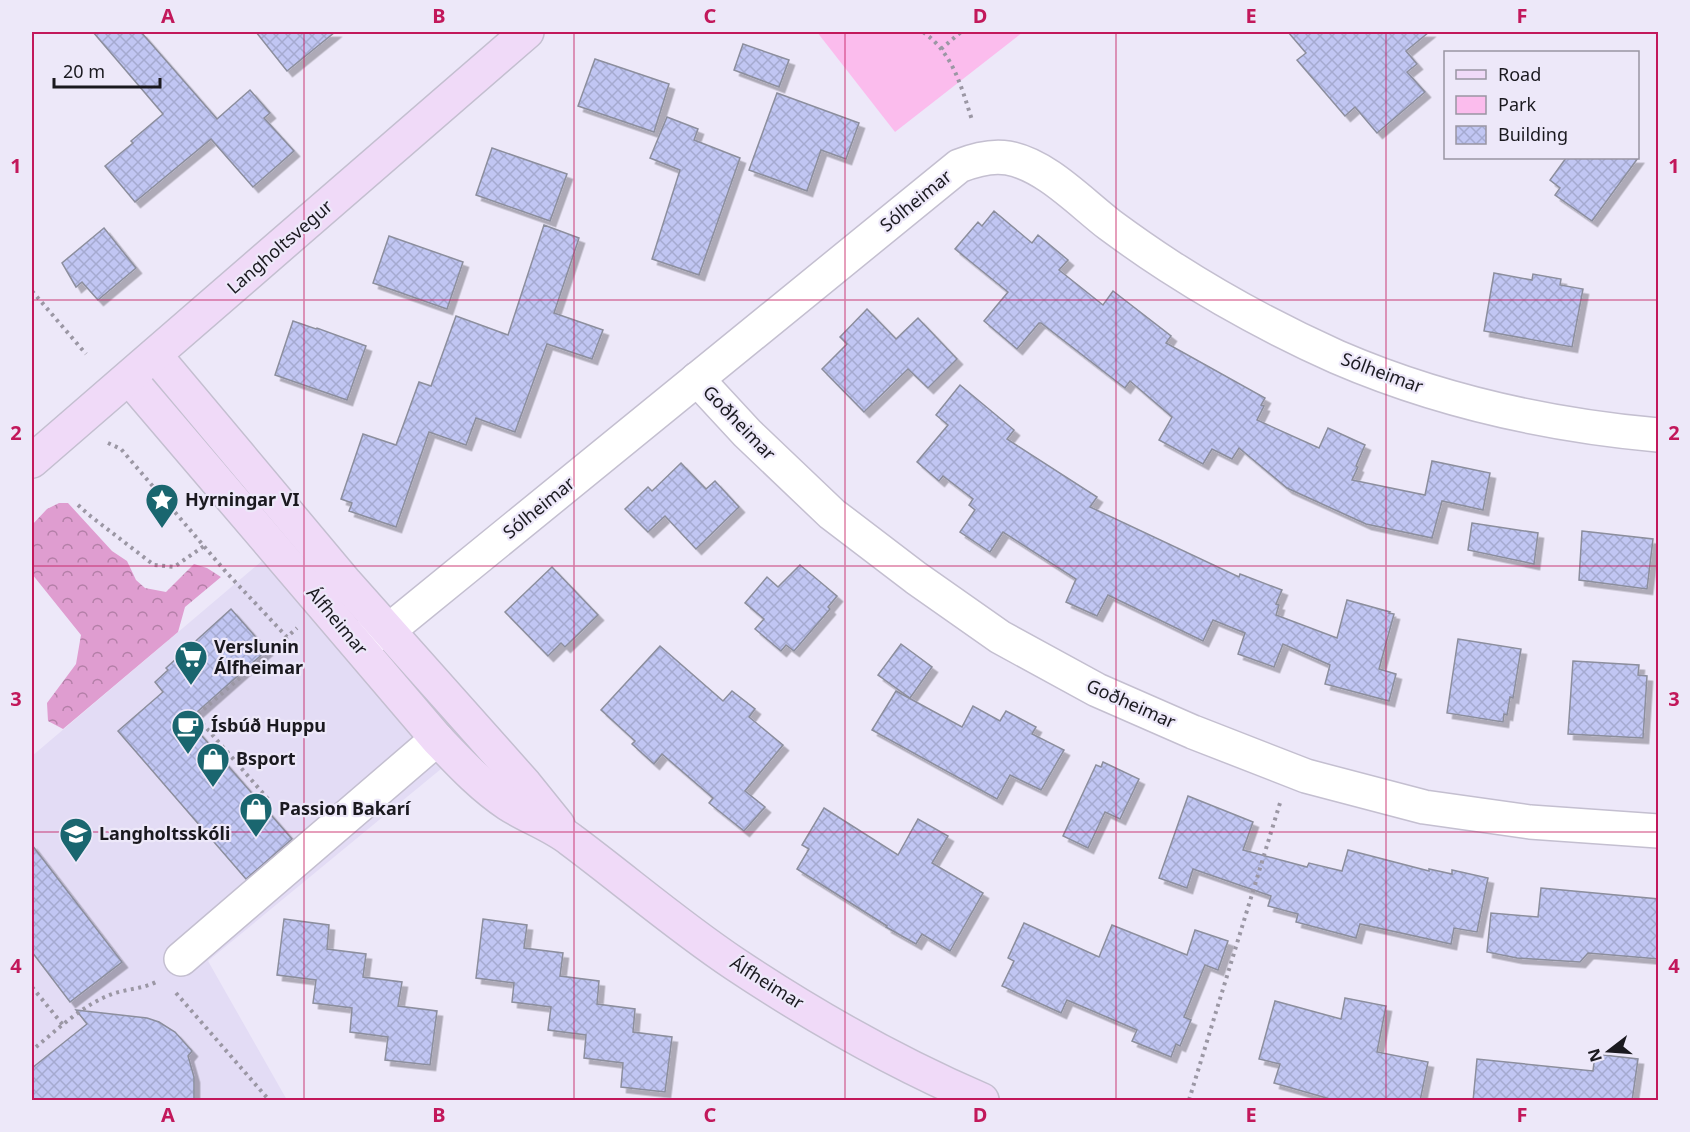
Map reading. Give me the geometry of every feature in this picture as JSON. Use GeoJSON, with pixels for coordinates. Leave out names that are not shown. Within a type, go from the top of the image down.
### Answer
{"type":"FeatureCollection","features":[{"type":"Feature","properties":{"kind":"street","name":"Langholtsvegur"},"geometry":{"type":"LineString","coordinates":[[32,461],[527,32]]}},
{"type":"Feature","properties":{"kind":"street","name":"Sólheimar"},"geometry":{"type":"LineString","coordinates":[[348,634],[361,637],[388,630],[959,166],[977,159],[1007,158],[1025,164],[1057,181],[1111,226],[1169,266],[1229,303],[1283,332],[1338,357],[1456,399],[1519,415],[1659,435]]}},
{"type":"Feature","properties":{"kind":"street","name":"Álfheimar"},"geometry":{"type":"LineString","coordinates":[[155,355],[338,574],[525,784],[568,838]]}},
{"type":"Feature","properties":{"kind":"street","name":"Álfheimar"},"geometry":{"type":"LineString","coordinates":[[129,378],[466,770],[507,804],[568,838],[735,964],[858,1039],[982,1101]]}},
{"type":"Feature","properties":{"kind":"street","name":"Goðheimar"},"geometry":{"type":"LineString","coordinates":[[697,379],[747,433],[832,514],[916,578],[1000,637],[1097,690],[1193,732],[1291,770],[1424,807],[1530,822],[1659,831]]}},
{"type":"Feature","properties":{"kind":"street"},"geometry":{"type":"LineString","coordinates":[[382,674],[380,660],[382,645],[388,630]]}},
{"type":"Feature","properties":{"kind":"street"},"geometry":{"type":"LineString","coordinates":[[173,969],[437,739]]}},
{"type":"Feature","properties":{"kind":"path"},"geometry":{"type":"LineString","coordinates":[[923,32],[941,49],[953,65],[972,120]]}},
{"type":"Feature","properties":{"kind":"path"},"geometry":{"type":"LineString","coordinates":[[941,49],[961,32]]}},
{"type":"Feature","properties":{"kind":"path"},"geometry":{"type":"LineString","coordinates":[[32,291],[86,354]]}},
{"type":"Feature","properties":{"kind":"path"},"geometry":{"type":"LineString","coordinates":[[108,443],[121,449],[204,546],[287,637]]}},
{"type":"Feature","properties":{"kind":"path"},"geometry":{"type":"LineString","coordinates":[[78,504],[154,566],[174,567],[204,546]]}},
{"type":"Feature","properties":{"kind":"path"},"geometry":{"type":"LineString","coordinates":[[268,798],[196,716],[300,625]]}},
{"type":"Feature","properties":{"kind":"path"},"geometry":{"type":"LineString","coordinates":[[1189,1101],[1291,770]]}},
{"type":"Feature","properties":{"kind":"path"},"geometry":{"type":"LineString","coordinates":[[36,1047],[87,1007],[112,994],[146,987],[173,969],[186,1006],[269,1101]]}},
{"type":"Feature","properties":{"kind":"path"},"geometry":{"type":"LineString","coordinates":[[32,987],[63,1025]]}},
{"type":"Feature","properties":{"kind":"shaded area"},"geometry":{"type":"Polygon","coordinates":[[[282,544],[464,750],[208,961],[287,1100],[32,1100],[32,756],[282,544]]]}},
{"type":"Feature","properties":{"kind":"green space"},"geometry":{"type":"Polygon","coordinates":[[[817,32],[1023,32],[895,132],[817,32]]]}},
{"type":"Feature","properties":{"kind":"green space"},"geometry":{"type":"Polygon","coordinates":[[[59,503],[68,503],[112,551],[127,561],[136,580],[145,588],[166,592],[194,564],[207,568],[221,577],[185,607],[178,632],[63,729],[48,721],[47,703],[76,664],[81,635],[32,574],[32,525],[47,509],[59,503]]]}},
{"type":"Feature","properties":{"kind":"building"},"geometry":{"type":"Polygon","coordinates":[[[93,32],[141,32],[217,119],[250,90],[270,113],[264,118],[294,151],[253,187],[211,139],[135,202],[105,166],[163,114],[93,32]]]}},
{"type":"Feature","properties":{"kind":"building"},"geometry":{"type":"Polygon","coordinates":[[[256,32],[335,32],[287,71],[256,32]]]}},
{"type":"Feature","properties":{"kind":"building"},"geometry":{"type":"Polygon","coordinates":[[[1288,32],[1429,32],[1406,51],[1417,64],[1407,72],[1425,92],[1377,133],[1355,107],[1345,116],[1297,60],[1306,53],[1288,32]]]}},
{"type":"Feature","properties":{"kind":"building"},"geometry":{"type":"Polygon","coordinates":[[[743,44],[789,60],[779,87],[734,70],[743,44]]]}},
{"type":"Feature","properties":{"kind":"building"},"geometry":{"type":"Polygon","coordinates":[[[595,59],[669,84],[654,132],[578,106],[595,59]]]}},
{"type":"Feature","properties":{"kind":"building"},"geometry":{"type":"Polygon","coordinates":[[[777,93],[859,123],[846,159],[821,150],[807,191],[749,170],[777,93]]]}},
{"type":"Feature","properties":{"kind":"building"},"geometry":{"type":"Polygon","coordinates":[[[667,117],[698,129],[694,140],[740,158],[699,275],[652,259],[680,170],[650,158],[667,117]]]}},
{"type":"Feature","properties":{"kind":"building"},"geometry":{"type":"Polygon","coordinates":[[[492,148],[567,174],[550,221],[476,195],[492,148]]]}},
{"type":"Feature","properties":{"kind":"building"},"geometry":{"type":"Polygon","coordinates":[[[1565,159],[1637,159],[1592,221],[1555,195],[1560,188],[1550,180],[1565,159]]]}},
{"type":"Feature","properties":{"kind":"building"},"geometry":{"type":"Polygon","coordinates":[[[994,211],[1032,243],[1038,235],[1068,260],[1059,270],[1103,305],[1113,291],[1171,336],[1166,343],[1265,398],[1257,420],[1319,448],[1328,428],[1365,445],[1352,480],[1425,495],[1432,461],[1490,473],[1483,510],[1442,501],[1432,538],[1366,524],[1287,488],[1239,448],[1232,459],[1212,449],[1203,464],[1159,440],[1172,417],[1130,381],[1125,388],[1041,323],[1017,349],[984,321],[1008,292],[955,249],[978,222],[982,226],[994,211]]]}},
{"type":"Feature","properties":{"kind":"building"},"geometry":{"type":"Polygon","coordinates":[[[544,225],[579,238],[554,313],[603,330],[592,359],[547,344],[515,432],[476,418],[466,445],[429,432],[396,527],[349,511],[352,503],[341,499],[363,434],[396,445],[419,382],[431,386],[456,316],[508,335],[544,225]]]}},
{"type":"Feature","properties":{"kind":"building"},"geometry":{"type":"Polygon","coordinates":[[[104,228],[136,268],[98,300],[82,282],[76,287],[62,263],[104,228]]]}},
{"type":"Feature","properties":{"kind":"building"},"geometry":{"type":"Polygon","coordinates":[[[389,236],[463,262],[447,309],[373,283],[389,236]]]}},
{"type":"Feature","properties":{"kind":"building"},"geometry":{"type":"Polygon","coordinates":[[[1494,273],[1532,280],[1533,274],[1561,279],[1560,285],[1583,289],[1572,347],[1484,331],[1494,273]]]}},
{"type":"Feature","properties":{"kind":"building"},"geometry":{"type":"Polygon","coordinates":[[[867,309],[896,339],[918,318],[957,359],[928,388],[908,369],[864,412],[822,369],[847,344],[840,337],[867,309]]]}},
{"type":"Feature","properties":{"kind":"building"},"geometry":{"type":"Polygon","coordinates":[[[293,321],[366,346],[347,400],[275,375],[293,321]]]}},
{"type":"Feature","properties":{"kind":"building"},"geometry":{"type":"Polygon","coordinates":[[[960,385],[1014,430],[1007,439],[1097,497],[1090,507],[1239,577],[1240,574],[1282,590],[1276,604],[1279,605],[1276,615],[1337,638],[1347,600],[1394,614],[1379,669],[1396,674],[1389,701],[1325,684],[1330,665],[1283,644],[1274,667],[1238,654],[1245,633],[1213,620],[1203,641],[1108,595],[1097,616],[1066,602],[1076,579],[1003,532],[990,552],[960,532],[975,510],[969,505],[973,499],[943,476],[939,481],[917,462],[948,425],[936,415],[960,385]]]}},
{"type":"Feature","properties":{"kind":"building"},"geometry":{"type":"Polygon","coordinates":[[[681,463],[706,489],[715,481],[739,507],[696,549],[665,516],[648,532],[625,509],[648,487],[652,491],[681,463]]]}},
{"type":"Feature","properties":{"kind":"building"},"geometry":{"type":"Polygon","coordinates":[[[1472,523],[1538,533],[1534,564],[1468,550],[1472,523]]]}},
{"type":"Feature","properties":{"kind":"building"},"geometry":{"type":"Polygon","coordinates":[[[1582,531],[1653,539],[1647,589],[1579,580],[1582,531]]]}},
{"type":"Feature","properties":{"kind":"building"},"geometry":{"type":"Polygon","coordinates":[[[800,565],[837,596],[828,607],[830,609],[794,651],[786,645],[781,651],[755,629],[764,619],[745,603],[767,577],[778,587],[800,565]]]}},
{"type":"Feature","properties":{"kind":"building"},"geometry":{"type":"Polygon","coordinates":[[[552,567],[598,615],[565,647],[561,643],[548,656],[505,612],[552,567]]]}},
{"type":"Feature","properties":{"kind":"building"},"geometry":{"type":"Polygon","coordinates":[[[231,609],[267,650],[188,720],[292,839],[246,879],[118,731],[163,692],[155,682],[168,670],[166,668],[231,609]]]}},
{"type":"Feature","properties":{"kind":"building"},"geometry":{"type":"Polygon","coordinates":[[[1458,639],[1521,649],[1513,698],[1510,697],[1507,715],[1504,714],[1503,722],[1447,713],[1458,639]]]}},
{"type":"Feature","properties":{"kind":"building"},"geometry":{"type":"Polygon","coordinates":[[[901,644],[932,667],[910,698],[878,675],[901,644]]]}},
{"type":"Feature","properties":{"kind":"building"},"geometry":{"type":"Polygon","coordinates":[[[660,646],[723,701],[732,691],[755,709],[749,717],[783,745],[745,791],[765,807],[744,831],[709,803],[713,798],[662,754],[654,764],[632,744],[635,741],[601,710],[660,646]]]}},
{"type":"Feature","properties":{"kind":"building"},"geometry":{"type":"Polygon","coordinates":[[[1573,661],[1639,665],[1638,675],[1647,676],[1643,738],[1568,734],[1573,661]]]}},
{"type":"Feature","properties":{"kind":"building"},"geometry":{"type":"Polygon","coordinates":[[[896,691],[962,727],[973,706],[1000,721],[1006,711],[1036,727],[1032,734],[1064,750],[1041,790],[1010,775],[997,799],[872,730],[896,691]]]}},
{"type":"Feature","properties":{"kind":"building"},"geometry":{"type":"Polygon","coordinates":[[[1103,762],[1139,779],[1120,819],[1105,812],[1088,848],[1063,836],[1096,765],[1101,767],[1103,762]]]}},
{"type":"Feature","properties":{"kind":"building"},"geometry":{"type":"Polygon","coordinates":[[[1188,796],[1253,822],[1243,850],[1307,867],[1309,863],[1342,871],[1348,850],[1429,871],[1429,869],[1452,874],[1452,870],[1488,878],[1477,932],[1454,928],[1451,944],[1360,924],[1356,938],[1296,922],[1298,914],[1268,906],[1271,896],[1193,869],[1187,888],[1159,878],[1188,796]]]}},
{"type":"Feature","properties":{"kind":"building"},"geometry":{"type":"Polygon","coordinates":[[[824,808],[898,855],[918,819],[948,836],[932,863],[983,893],[950,951],[922,934],[916,944],[797,869],[809,849],[802,845],[824,808]]]}},
{"type":"Feature","properties":{"kind":"building"},"geometry":{"type":"Polygon","coordinates":[[[32,845],[122,962],[70,1002],[32,952],[32,845]]]}},
{"type":"Feature","properties":{"kind":"building"},"geometry":{"type":"Polygon","coordinates":[[[1541,888],[1659,899],[1659,959],[1588,953],[1580,962],[1517,958],[1487,952],[1491,913],[1538,917],[1541,888]]]}},
{"type":"Feature","properties":{"kind":"building"},"geometry":{"type":"Polygon","coordinates":[[[284,919],[329,925],[327,949],[366,954],[363,977],[402,982],[398,1006],[437,1011],[430,1065],[385,1060],[388,1037],[350,1032],[352,1008],[313,1003],[316,980],[277,975],[284,919]]]}},
{"type":"Feature","properties":{"kind":"building"},"geometry":{"type":"Polygon","coordinates":[[[483,919],[527,925],[524,948],[563,953],[560,976],[599,981],[597,1004],[635,1009],[633,1032],[672,1037],[665,1092],[621,1087],[623,1063],[584,1058],[586,1035],[548,1030],[551,1007],[512,1002],[514,983],[476,978],[483,919]]]}},
{"type":"Feature","properties":{"kind":"building"},"geometry":{"type":"Polygon","coordinates":[[[1024,923],[1099,957],[1112,925],[1187,955],[1195,930],[1228,941],[1218,970],[1205,965],[1184,1017],[1191,1020],[1180,1046],[1176,1044],[1171,1057],[1132,1041],[1137,1030],[1067,1000],[1061,1013],[1002,986],[1014,961],[1008,958],[1024,923]]]}},
{"type":"Feature","properties":{"kind":"building"},"geometry":{"type":"Polygon","coordinates":[[[1345,998],[1386,1006],[1377,1052],[1428,1062],[1420,1101],[1337,1101],[1274,1083],[1280,1064],[1259,1059],[1275,1001],[1341,1019],[1345,998]]]}},
{"type":"Feature","properties":{"kind":"building"},"geometry":{"type":"Polygon","coordinates":[[[76,1010],[147,1018],[175,1032],[192,1051],[188,1056],[194,1077],[194,1101],[32,1101],[32,1068],[87,1024],[76,1010]]]}},
{"type":"Feature","properties":{"kind":"building"},"geometry":{"type":"Polygon","coordinates":[[[1595,1054],[1638,1059],[1632,1101],[1473,1101],[1477,1059],[1593,1071],[1595,1054]]]}},
{"type":"Feature","properties":{"kind":"place","name":"Hyrningar VI"},"geometry":{"type":"Point","coordinates":[162,529]}},
{"type":"Feature","properties":{"kind":"place","name":"Verslunin Álfheimar"},"geometry":{"type":"Point","coordinates":[191,686]}},
{"type":"Feature","properties":{"kind":"place","name":"Ísbúð Huppu"},"geometry":{"type":"Point","coordinates":[188,755]}},
{"type":"Feature","properties":{"kind":"place","name":"Bsport"},"geometry":{"type":"Point","coordinates":[213,788]}},
{"type":"Feature","properties":{"kind":"place","name":"Passion Bakarí"},"geometry":{"type":"Point","coordinates":[256,838]}},
{"type":"Feature","properties":{"kind":"place","name":"Langholtsskóli"},"geometry":{"type":"Point","coordinates":[76,863]}}]}
